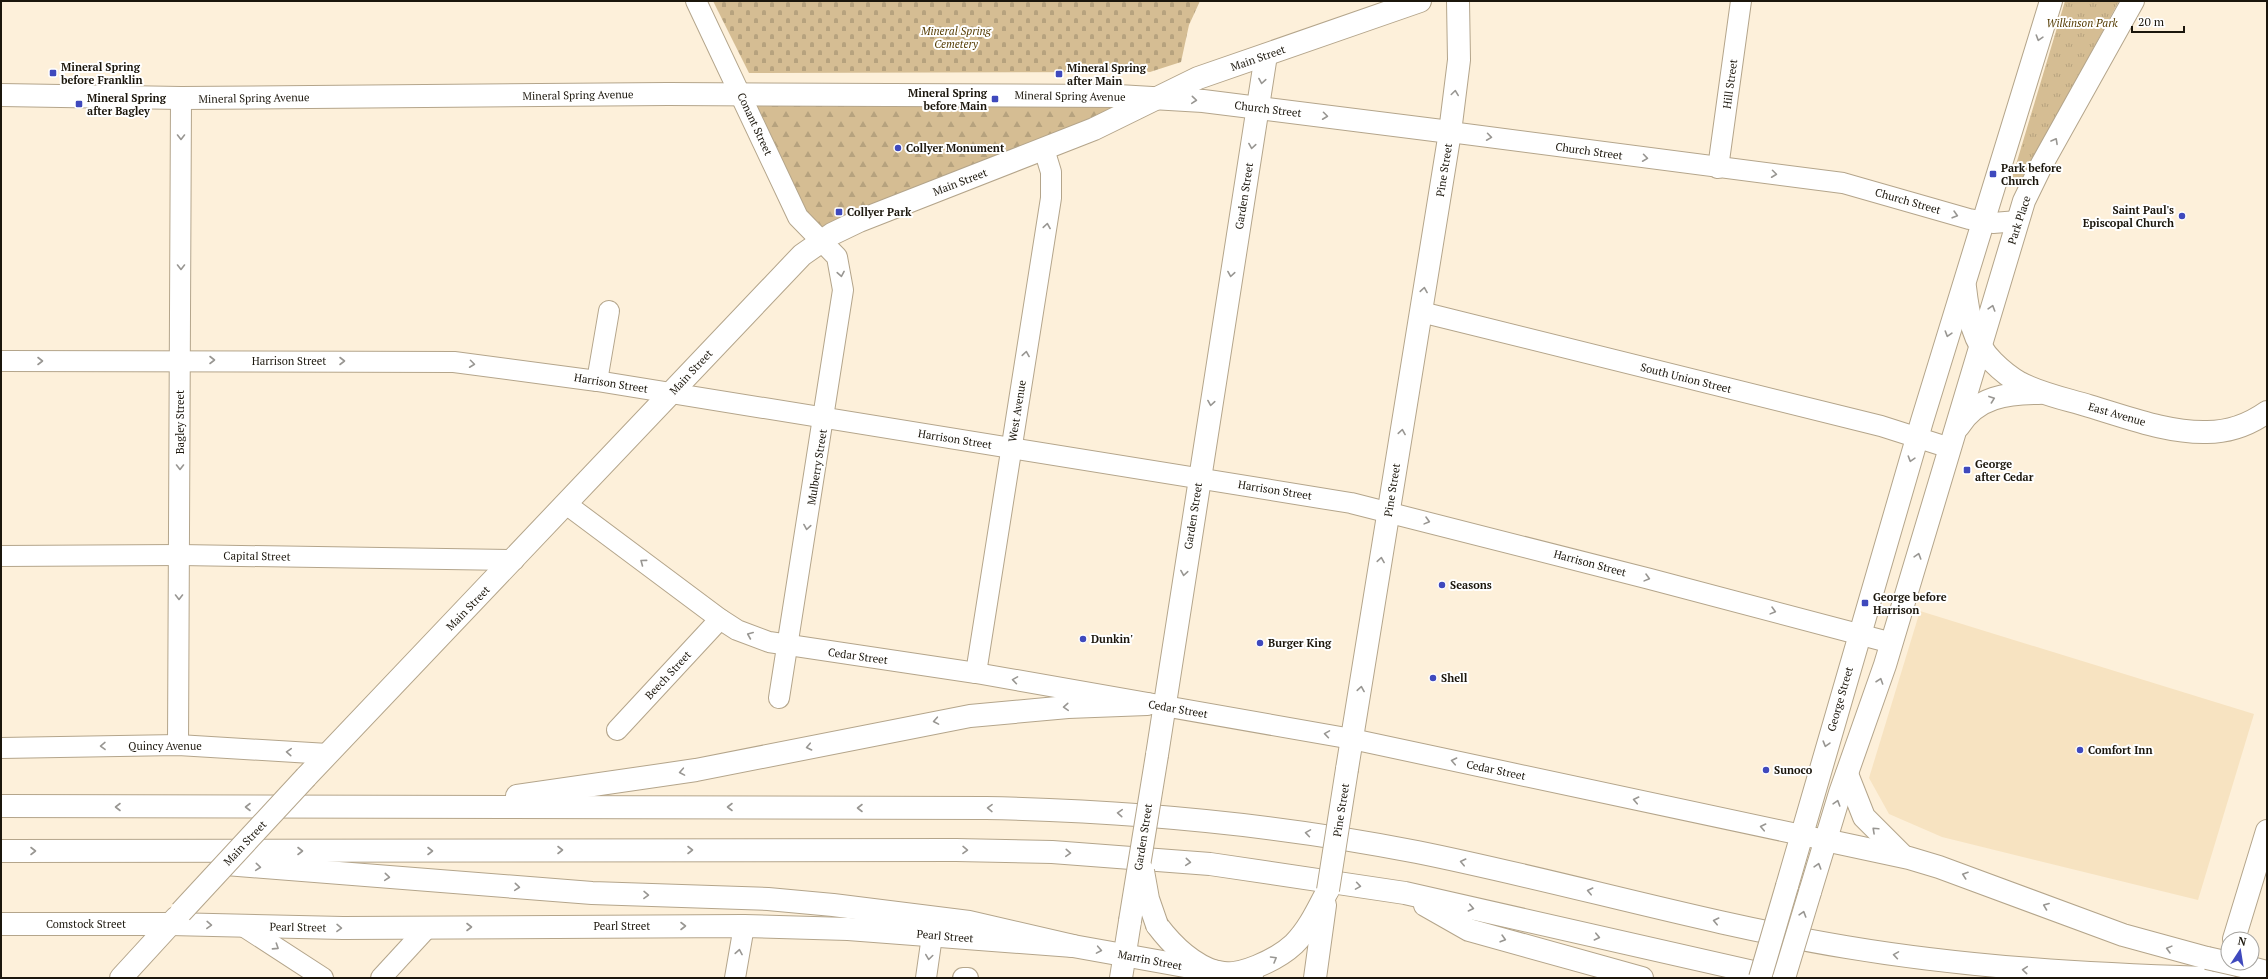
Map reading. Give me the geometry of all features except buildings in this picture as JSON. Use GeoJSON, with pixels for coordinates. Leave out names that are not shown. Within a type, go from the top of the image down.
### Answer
{"type":"FeatureCollection","features":[{"type":"Feature","properties":{"kind":"main road","name":"Main Street"},"geometry":{"type":"LineString","coordinates":[[121,978],[306,777],[514,560],[802,255],[822,241],[859,221],[1044,149],[1111,121],[1155,97],[1198,78],[1420,1]]}},
{"type":"Feature","properties":{"kind":"main road","name":"Pine Street"},"geometry":{"type":"LineString","coordinates":[[1315,978],[1347,769],[1450,132],[1459,60],[1458,1]]}},
{"type":"Feature","properties":{"kind":"main road"},"geometry":{"type":"LineString","coordinates":[[1920,429],[2051,1]]}},
{"type":"Feature","properties":{"kind":"main road","name":"Park Place"},"geometry":{"type":"LineString","coordinates":[[1952,441],[2018,221],[2036,176],[2133,1]]}},
{"type":"Feature","properties":{"kind":"main road","name":"Garden Street"},"geometry":{"type":"LineString","coordinates":[[1121,978],[1156,755],[1155,705],[1199,478],[1266,55]]}},
{"type":"Feature","properties":{"kind":"main road","name":"Mineral Spring Avenue"},"geometry":{"type":"LineString","coordinates":[[1,95],[181,98],[741,94],[1155,97]]}},
{"type":"Feature","properties":{"kind":"main road","name":"Church Street"},"geometry":{"type":"LineString","coordinates":[[1155,97],[1258,108],[1450,132]]}},
{"type":"Feature","properties":{"kind":"main road","name":"East Avenue"},"geometry":{"type":"LineString","coordinates":[[1965,280],[1971,322],[1980,345],[1993,362],[2011,377],[2045,393],[2156,425],[2193,432],[2223,431],[2238,427],[2267,412]]}},
{"type":"Feature","properties":{"kind":"main road"},"geometry":{"type":"LineString","coordinates":[[1784,978],[1825,840],[1892,643],[1952,441],[1968,414],[1991,399],[2014,394],[2045,393]]}},
{"type":"Feature","properties":{"kind":"main road","name":"George Street"},"geometry":{"type":"LineString","coordinates":[[1760,978],[1859,634],[1920,429]]}},
{"type":"Feature","properties":{"kind":"main road"},"geometry":{"type":"LineString","coordinates":[[435,807],[668,775],[970,716],[1068,707],[1155,705]]}},
{"type":"Feature","properties":{"kind":"main road"},"geometry":{"type":"LineString","coordinates":[[1847,774],[1864,817],[1904,857]]}},
{"type":"Feature","properties":{"kind":"main road"},"geometry":{"type":"LineString","coordinates":[[1,806],[986,808],[1111,812],[1296,831],[1412,851],[1698,917],[1844,947],[1916,958],[2010,969],[2080,974],[2190,978],[2205,968]]}},
{"type":"Feature","properties":{"kind":"main road"},"geometry":{"type":"LineString","coordinates":[[2236,931],[2267,830]]}},
{"type":"Feature","properties":{"kind":"main road"},"geometry":{"type":"LineString","coordinates":[[1825,840],[1904,857],[1983,882],[2205,968],[2220,969]]}},
{"type":"Feature","properties":{"kind":"main road"},"geometry":{"type":"LineString","coordinates":[[1141,850],[1148,899],[1157,925],[1164,935],[1183,953],[1217,972],[1261,966],[1274,959],[1294,943],[1311,920],[1328,890]]}},
{"type":"Feature","properties":{"kind":"main road"},"geometry":{"type":"LineString","coordinates":[[1,851],[1029,851],[1210,864],[1405,893],[1780,978]]}},
{"type":"Feature","properties":{"kind":"main road"},"geometry":{"type":"LineString","coordinates":[[65,851],[592,893],[754,898],[833,905],[969,922],[1073,946]]}},
{"type":"Feature","properties":{"kind":"main road"},"geometry":{"type":"LineString","coordinates":[[1405,893],[1469,930],[1642,978]]}},
{"type":"Feature","properties":{"kind":"main road","name":"Comstock Street"},"geometry":{"type":"LineString","coordinates":[[1,924],[176,918]]}},
{"type":"Feature","properties":{"kind":"main road","name":"Pearl Street"},"geometry":{"type":"LineString","coordinates":[[176,918],[243,926],[427,928],[744,926],[848,929],[1073,946]]}},
{"type":"Feature","properties":{"kind":"main road","name":"Marrin Street"},"geometry":{"type":"LineString","coordinates":[[1073,946],[1252,978]]}},
{"type":"Feature","properties":{"kind":"street","name":"Conant Street"},"geometry":{"type":"LineString","coordinates":[[696,1],[798,217],[822,241]]}},
{"type":"Feature","properties":{"kind":"street","name":"Hill Street"},"geometry":{"type":"LineString","coordinates":[[1718,168],[1741,1]]}},
{"type":"Feature","properties":{"kind":"street","name":"Bagley Street"},"geometry":{"type":"LineString","coordinates":[[178,745],[181,98]]}},
{"type":"Feature","properties":{"kind":"street","name":"Church Street"},"geometry":{"type":"LineString","coordinates":[[1450,132],[1718,168],[1843,183],[1983,222],[2018,221]]}},
{"type":"Feature","properties":{"kind":"street","name":"West Avenue"},"geometry":{"type":"LineString","coordinates":[[976,673],[1051,198],[1051,172],[1044,149]]}},
{"type":"Feature","properties":{"kind":"street","name":"Mulberry Street"},"geometry":{"type":"LineString","coordinates":[[780,698],[843,290],[837,257],[822,241]]}},
{"type":"Feature","properties":{"kind":"street"},"geometry":{"type":"LineString","coordinates":[[598,381],[609,311]]}},
{"type":"Feature","properties":{"kind":"street","name":"South Union Street"},"geometry":{"type":"LineString","coordinates":[[1421,312],[1920,429],[1952,441]]}},
{"type":"Feature","properties":{"kind":"street","name":"Harrison Street"},"geometry":{"type":"LineString","coordinates":[[1,361],[180,360],[454,362],[598,381],[1351,503],[1389,511],[1892,643]]}},
{"type":"Feature","properties":{"kind":"street","name":"Cedar Street"},"geometry":{"type":"LineString","coordinates":[[566,504],[720,619],[753,637],[787,645],[976,673],[1352,739],[1825,840]]}},
{"type":"Feature","properties":{"kind":"street","name":"Capital Street"},"geometry":{"type":"LineString","coordinates":[[1,556],[180,555],[514,560]]}},
{"type":"Feature","properties":{"kind":"street","name":"Beech Street"},"geometry":{"type":"LineString","coordinates":[[617,730],[720,619]]}},
{"type":"Feature","properties":{"kind":"street","name":"Quincy Avenue"},"geometry":{"type":"LineString","coordinates":[[1,748],[178,745],[328,754]]}},
{"type":"Feature","properties":{"kind":"street"},"geometry":{"type":"LineString","coordinates":[[243,926],[323,978]]}},
{"type":"Feature","properties":{"kind":"street"},"geometry":{"type":"LineString","coordinates":[[735,978],[744,926]]}},
{"type":"Feature","properties":{"kind":"street"},"geometry":{"type":"LineString","coordinates":[[381,978],[427,928]]}},
{"type":"Feature","properties":{"kind":"street"},"geometry":{"type":"LineString","coordinates":[[926,978],[932,936]]}},
{"type":"Feature","properties":{"kind":"street"},"geometry":{"type":"LineString","coordinates":[[963,978],[968,978]]}},
{"type":"Feature","properties":{"kind":"shaded area"},"geometry":{"type":"Polygon","coordinates":[[[1920,611],[2254,714],[2198,900],[1942,837],[1889,814],[1869,778],[1920,611]]]}},
{"type":"Feature","properties":{"kind":"green space","name":"Mineral Spring Cemetery"},"geometry":{"type":"Polygon","coordinates":[[[713,1],[1200,1],[1189,25],[1181,62],[1150,72],[749,73],[713,1]]]}},
{"type":"Feature","properties":{"kind":"green space","name":"Wilkinson Park"},"geometry":{"type":"Polygon","coordinates":[[[2065,1],[2119,1],[2024,177],[2017,182],[2012,178],[2065,1]]]}},
{"type":"Feature","properties":{"kind":"green space"},"geometry":{"type":"Polygon","coordinates":[[[1149,97],[827,242],[763,146],[755,98],[1149,97]]]}},
{"type":"Feature","properties":{"kind":"place","name":"Mineral Spring before Franklin"},"geometry":{"type":"Point","coordinates":[53,73]}},
{"type":"Feature","properties":{"kind":"place","name":"Mineral Spring after Main"},"geometry":{"type":"Point","coordinates":[1059,74]}},
{"type":"Feature","properties":{"kind":"place","name":"Mineral Spring before Main"},"geometry":{"type":"Point","coordinates":[995,99]}},
{"type":"Feature","properties":{"kind":"place","name":"Mineral Spring after Bagley"},"geometry":{"type":"Point","coordinates":[79,104]}},
{"type":"Feature","properties":{"kind":"place","name":"Collyer Monument"},"geometry":{"type":"Point","coordinates":[898,148]}},
{"type":"Feature","properties":{"kind":"place","name":"Park before Church"},"geometry":{"type":"Point","coordinates":[1993,174]}},
{"type":"Feature","properties":{"kind":"place","name":"Collyer Park"},"geometry":{"type":"Point","coordinates":[839,212]}},
{"type":"Feature","properties":{"kind":"place","name":"Saint Paul's Episcopal Church"},"geometry":{"type":"Point","coordinates":[2182,216]}},
{"type":"Feature","properties":{"kind":"place","name":"George after Cedar"},"geometry":{"type":"Point","coordinates":[1967,470]}},
{"type":"Feature","properties":{"kind":"place","name":"Seasons"},"geometry":{"type":"Point","coordinates":[1442,585]}},
{"type":"Feature","properties":{"kind":"place","name":"George before Harrison"},"geometry":{"type":"Point","coordinates":[1865,603]}},
{"type":"Feature","properties":{"kind":"place","name":"Dunkin'"},"geometry":{"type":"Point","coordinates":[1083,639]}},
{"type":"Feature","properties":{"kind":"place","name":"Burger King"},"geometry":{"type":"Point","coordinates":[1260,643]}},
{"type":"Feature","properties":{"kind":"place","name":"Shell"},"geometry":{"type":"Point","coordinates":[1433,678]}},
{"type":"Feature","properties":{"kind":"place","name":"Comfort Inn"},"geometry":{"type":"Point","coordinates":[2080,750]}},
{"type":"Feature","properties":{"kind":"place","name":"Sunoco"},"geometry":{"type":"Point","coordinates":[1766,770]}}]}
